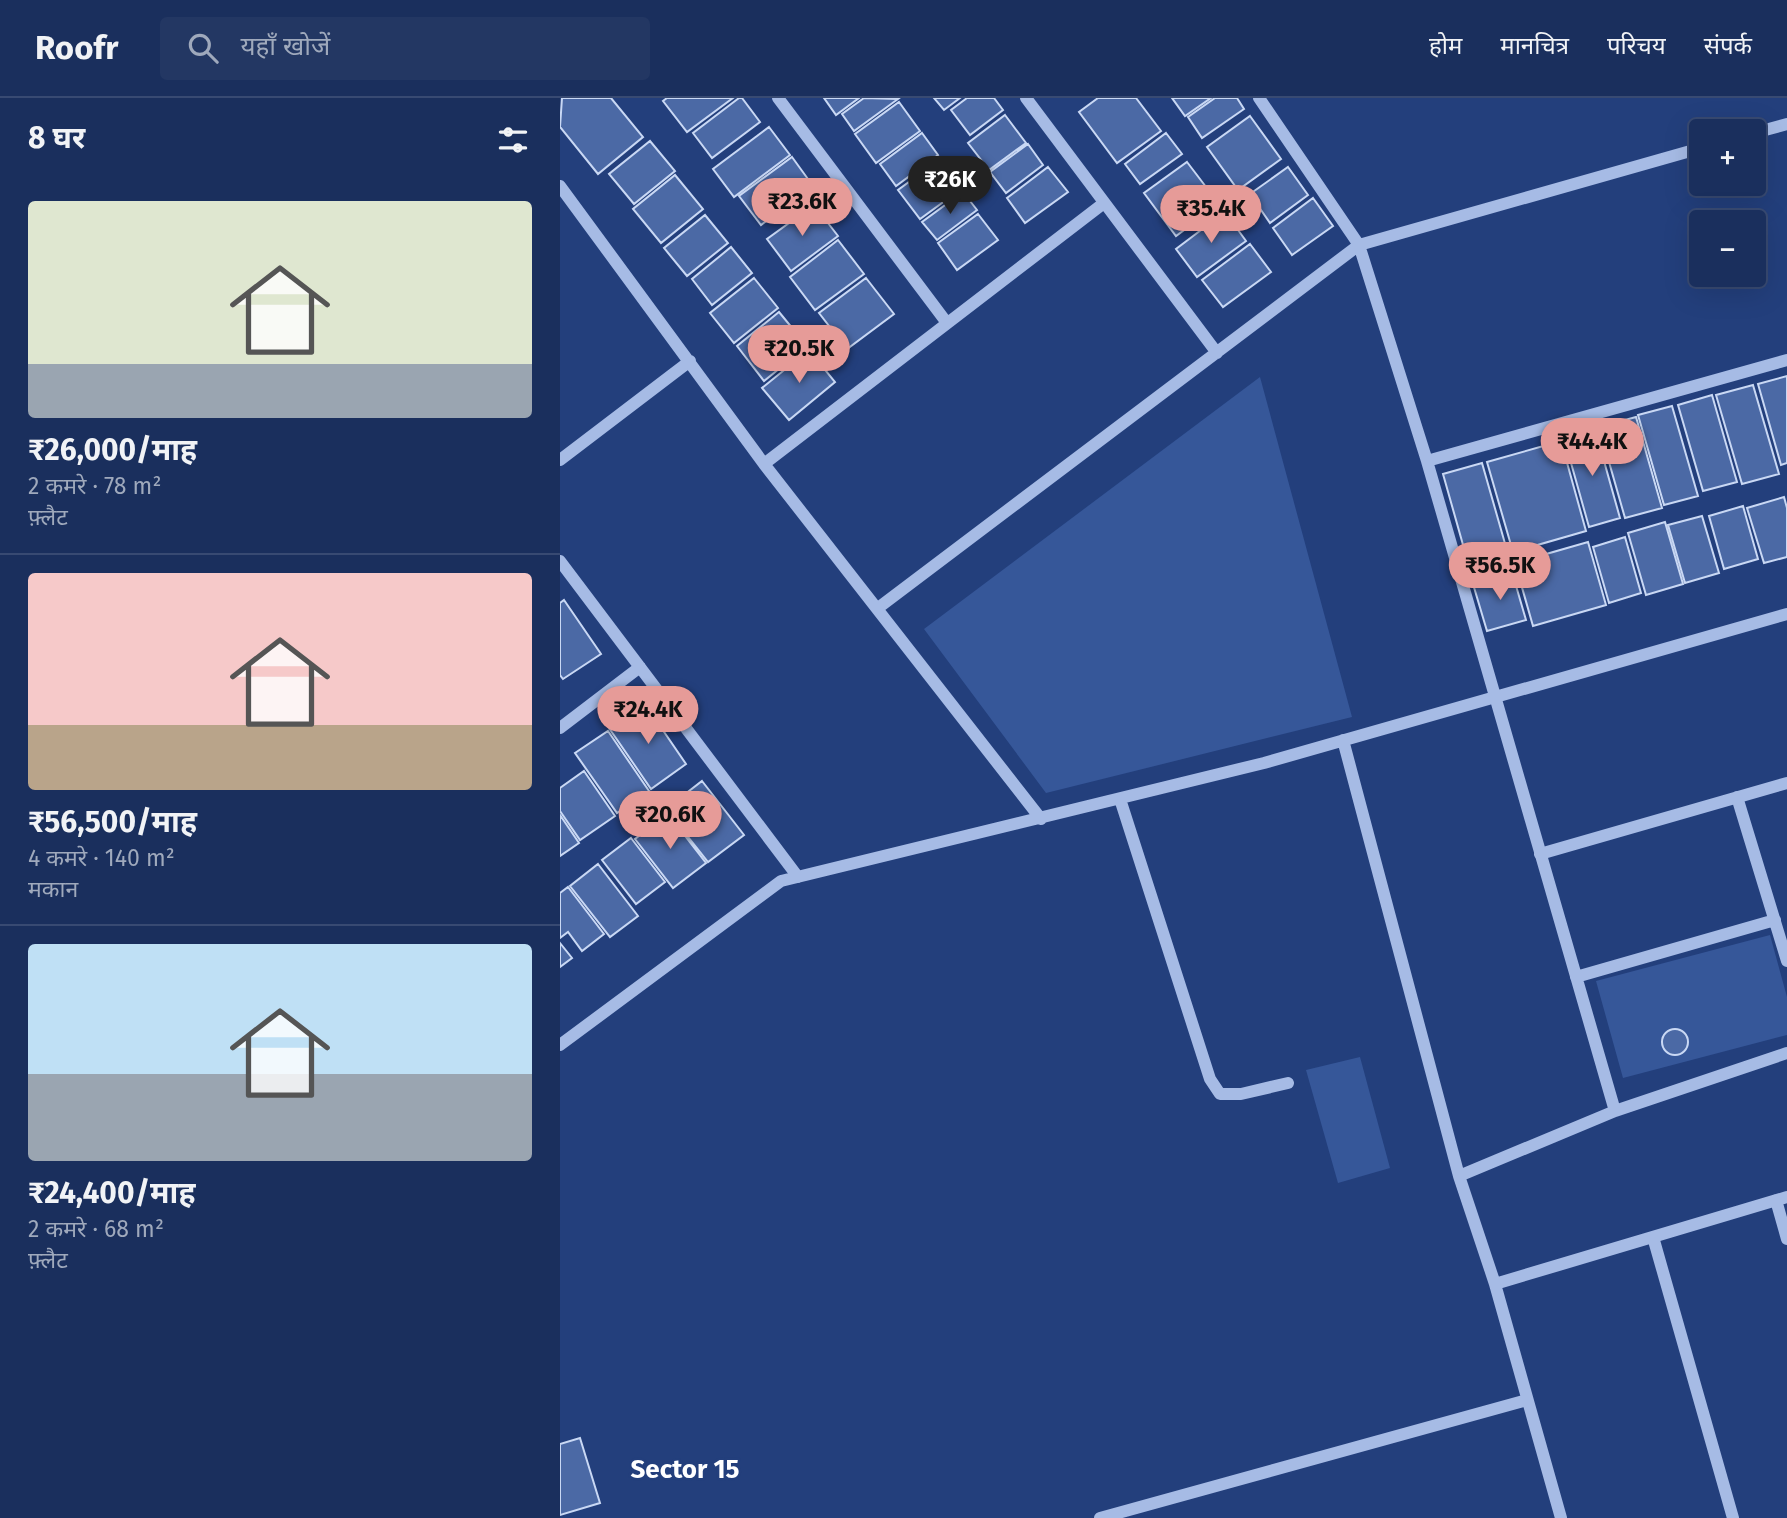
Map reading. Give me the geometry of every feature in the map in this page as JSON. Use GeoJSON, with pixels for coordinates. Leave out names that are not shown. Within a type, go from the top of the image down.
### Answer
{"type":"FeatureCollection","features":[{"type":"Feature","properties":{"kind":"street"},"geometry":{"type":"LineString","coordinates":[[778,98],[947,323]]}},
{"type":"Feature","properties":{"kind":"street"},"geometry":{"type":"LineString","coordinates":[[1026,98],[1217,353]]}},
{"type":"Feature","properties":{"kind":"street"},"geometry":{"type":"LineString","coordinates":[[1259,98],[1359,245],[1427,461],[1615,1111]]}},
{"type":"Feature","properties":{"kind":"street"},"geometry":{"type":"LineString","coordinates":[[1766,130],[1787,124]]}},
{"type":"Feature","properties":{"kind":"street"},"geometry":{"type":"LineString","coordinates":[[878,608],[1359,245],[1689,151]]}},
{"type":"Feature","properties":{"kind":"street"},"geometry":{"type":"LineString","coordinates":[[560,186],[765,464],[1041,819]]}},
{"type":"Feature","properties":{"kind":"street"},"geometry":{"type":"LineString","coordinates":[[765,464],[1104,203]]}},
{"type":"Feature","properties":{"kind":"street"},"geometry":{"type":"LineString","coordinates":[[1427,461],[1787,360]]}},
{"type":"Feature","properties":{"kind":"street"},"geometry":{"type":"LineString","coordinates":[[560,460],[690,361]]}},
{"type":"Feature","properties":{"kind":"street"},"geometry":{"type":"LineString","coordinates":[[560,561],[799,877]]}},
{"type":"Feature","properties":{"kind":"street"},"geometry":{"type":"LineString","coordinates":[[560,1045],[781,881],[1041,819],[1343,740],[1787,614]]}},
{"type":"Feature","properties":{"kind":"street"},"geometry":{"type":"LineString","coordinates":[[560,728],[640,667]]}},
{"type":"Feature","properties":{"kind":"street"},"geometry":{"type":"LineString","coordinates":[[1343,740],[1459,1176],[1496,1284],[1561,1518]]}},
{"type":"Feature","properties":{"kind":"street"},"geometry":{"type":"LineString","coordinates":[[1541,854],[1787,783]]}},
{"type":"Feature","properties":{"kind":"street"},"geometry":{"type":"LineString","coordinates":[[1737,797],[1787,961]]}},
{"type":"Feature","properties":{"kind":"street"},"geometry":{"type":"LineString","coordinates":[[1120,799],[1210,1080],[1220,1094],[1241,1094],[1288,1083]]}},
{"type":"Feature","properties":{"kind":"street"},"geometry":{"type":"LineString","coordinates":[[1576,976],[1775,920]]}},
{"type":"Feature","properties":{"kind":"street"},"geometry":{"type":"LineString","coordinates":[[1459,1176],[1615,1111],[1787,1053]]}},
{"type":"Feature","properties":{"kind":"street"},"geometry":{"type":"LineString","coordinates":[[1496,1284],[1781,1198],[1787,1239]]}},
{"type":"Feature","properties":{"kind":"street"},"geometry":{"type":"LineString","coordinates":[[1653,1237],[1733,1518]]}},
{"type":"Feature","properties":{"kind":"street"},"geometry":{"type":"LineString","coordinates":[[1100,1518],[1527,1399]]}},
{"type":"Feature","properties":{"kind":"shaded area"},"geometry":{"type":"Polygon","coordinates":[[[1260,377],[1352,717],[1046,793],[924,629],[1260,377]]]}},
{"type":"Feature","properties":{"kind":"shaded area"},"geometry":{"type":"Polygon","coordinates":[[[1770,935],[1787,997],[1787,1035],[1623,1078],[1596,981],[1770,935]]]}},
{"type":"Feature","properties":{"kind":"shaded area"},"geometry":{"type":"Polygon","coordinates":[[[1360,1057],[1390,1168],[1338,1183],[1306,1070],[1360,1057]]]}},
{"type":"Feature","properties":{"kind":"building"},"geometry":{"type":"Polygon","coordinates":[[[562,98],[611,98],[643,137],[598,174],[560,127],[562,98]]]}},
{"type":"Feature","properties":{"kind":"building"},"geometry":{"type":"Polygon","coordinates":[[[667,98],[733,98],[687,132],[663,101],[667,98]]]}},
{"type":"Feature","properties":{"kind":"building"},"geometry":{"type":"Polygon","coordinates":[[[742,98],[760,122],[712,158],[693,133],[742,98]]]}},
{"type":"Feature","properties":{"kind":"building"},"geometry":{"type":"Polygon","coordinates":[[[824,98],[859,98],[836,115],[824,98]]]}},
{"type":"Feature","properties":{"kind":"building"},"geometry":{"type":"Polygon","coordinates":[[[864,98],[898,99],[854,131],[842,114],[864,98]]]}},
{"type":"Feature","properties":{"kind":"building"},"geometry":{"type":"Polygon","coordinates":[[[934,98],[960,98],[944,110],[934,98]]]}},
{"type":"Feature","properties":{"kind":"building"},"geometry":{"type":"Polygon","coordinates":[[[967,98],[994,98],[1003,110],[970,135],[951,110],[967,98]]]}},
{"type":"Feature","properties":{"kind":"building"},"geometry":{"type":"Polygon","coordinates":[[[1098,98],[1136,98],[1161,131],[1117,163],[1079,112],[1098,98]]]}},
{"type":"Feature","properties":{"kind":"building"},"geometry":{"type":"Polygon","coordinates":[[[1172,98],[1211,98],[1185,116],[1172,98]]]}},
{"type":"Feature","properties":{"kind":"building"},"geometry":{"type":"Polygon","coordinates":[[[1215,98],[1237,98],[1244,109],[1202,138],[1188,117],[1215,98]]]}},
{"type":"Feature","properties":{"kind":"building"},"geometry":{"type":"Polygon","coordinates":[[[899,102],[920,131],[876,163],[855,134],[899,102]]]}},
{"type":"Feature","properties":{"kind":"building"},"geometry":{"type":"Polygon","coordinates":[[[1005,115],[1026,143],[989,170],[968,143],[1005,115]]]}},
{"type":"Feature","properties":{"kind":"building"},"geometry":{"type":"Polygon","coordinates":[[[1250,116],[1281,159],[1238,190],[1207,147],[1250,116]]]}},
{"type":"Feature","properties":{"kind":"building"},"geometry":{"type":"Polygon","coordinates":[[[769,127],[790,155],[734,197],[713,169],[769,127]]]}},
{"type":"Feature","properties":{"kind":"building"},"geometry":{"type":"Polygon","coordinates":[[[922,133],[938,155],[896,186],[880,164],[922,133]]]}},
{"type":"Feature","properties":{"kind":"building"},"geometry":{"type":"Polygon","coordinates":[[[1166,133],[1182,154],[1140,184],[1125,164],[1166,133]]]}},
{"type":"Feature","properties":{"kind":"building"},"geometry":{"type":"Polygon","coordinates":[[[650,141],[675,171],[634,204],[609,174],[650,141]]]}},
{"type":"Feature","properties":{"kind":"building"},"geometry":{"type":"Polygon","coordinates":[[[1028,144],[1043,165],[1006,193],[990,172],[1028,144]]]}},
{"type":"Feature","properties":{"kind":"building"},"geometry":{"type":"Polygon","coordinates":[[[792,157],[813,186],[761,225],[739,196],[792,157]]]}},
{"type":"Feature","properties":{"kind":"building"},"geometry":{"type":"Polygon","coordinates":[[[939,160],[961,189],[920,219],[898,190],[939,160]]]}},
{"type":"Feature","properties":{"kind":"building"},"geometry":{"type":"Polygon","coordinates":[[[1187,162],[1219,204],[1176,236],[1144,193],[1187,162]]]}},
{"type":"Feature","properties":{"kind":"building"},"geometry":{"type":"Polygon","coordinates":[[[1048,167],[1068,192],[1025,223],[1007,198],[1048,167]]]}},
{"type":"Feature","properties":{"kind":"building"},"geometry":{"type":"Polygon","coordinates":[[[1288,167],[1308,195],[1270,223],[1250,194],[1288,167]]]}},
{"type":"Feature","properties":{"kind":"building"},"geometry":{"type":"Polygon","coordinates":[[[675,175],[703,209],[661,243],[633,209],[675,175]]]}},
{"type":"Feature","properties":{"kind":"building"},"geometry":{"type":"Polygon","coordinates":[[[963,192],[977,210],[937,240],[922,222],[963,192]]]}},
{"type":"Feature","properties":{"kind":"building"},"geometry":{"type":"Polygon","coordinates":[[[1313,198],[1333,226],[1292,255],[1273,228],[1313,198]]]}},
{"type":"Feature","properties":{"kind":"building"},"geometry":{"type":"Polygon","coordinates":[[[814,205],[838,236],[791,271],[767,239],[814,205]]]}},
{"type":"Feature","properties":{"kind":"building"},"geometry":{"type":"Polygon","coordinates":[[[1225,212],[1246,241],[1197,277],[1176,249],[1225,212]]]}},
{"type":"Feature","properties":{"kind":"building"},"geometry":{"type":"Polygon","coordinates":[[[978,214],[998,240],[957,270],[938,243],[978,214]]]}},
{"type":"Feature","properties":{"kind":"building"},"geometry":{"type":"Polygon","coordinates":[[[705,215],[728,243],[687,276],[664,248],[705,215]]]}},
{"type":"Feature","properties":{"kind":"building"},"geometry":{"type":"Polygon","coordinates":[[[838,240],[864,274],[815,310],[790,277],[838,240]]]}},
{"type":"Feature","properties":{"kind":"building"},"geometry":{"type":"Polygon","coordinates":[[[1250,244],[1271,272],[1223,307],[1202,280],[1250,244]]]}},
{"type":"Feature","properties":{"kind":"building"},"geometry":{"type":"Polygon","coordinates":[[[731,247],[752,273],[712,305],[692,279],[731,247]]]}},
{"type":"Feature","properties":{"kind":"building"},"geometry":{"type":"Polygon","coordinates":[[[754,278],[778,308],[734,343],[710,313],[754,278]]]}},
{"type":"Feature","properties":{"kind":"building"},"geometry":{"type":"Polygon","coordinates":[[[866,278],[894,314],[847,349],[819,313],[866,278]]]}},
{"type":"Feature","properties":{"kind":"building"},"geometry":{"type":"Polygon","coordinates":[[[779,312],[807,346],[764,381],[737,346],[779,312]]]}},
{"type":"Feature","properties":{"kind":"building"},"geometry":{"type":"Polygon","coordinates":[[[809,350],[835,382],[789,420],[762,388],[809,350]]]}},
{"type":"Feature","properties":{"kind":"building"},"geometry":{"type":"Polygon","coordinates":[[[1787,376],[1787,463],[1781,465],[1758,384],[1787,376]]]}},
{"type":"Feature","properties":{"kind":"building"},"geometry":{"type":"Polygon","coordinates":[[[1753,385],[1779,474],[1742,484],[1716,395],[1753,385]]]}},
{"type":"Feature","properties":{"kind":"building"},"geometry":{"type":"Polygon","coordinates":[[[1712,395],[1737,482],[1703,491],[1678,405],[1712,395]]]}},
{"type":"Feature","properties":{"kind":"building"},"geometry":{"type":"Polygon","coordinates":[[[1672,406],[1698,496],[1664,505],[1638,415],[1672,406]]]}},
{"type":"Feature","properties":{"kind":"building"},"geometry":{"type":"Polygon","coordinates":[[[1636,417],[1662,508],[1625,518],[1599,427],[1636,417]]]}},
{"type":"Feature","properties":{"kind":"building"},"geometry":{"type":"Polygon","coordinates":[[[1595,429],[1620,518],[1589,527],[1564,438],[1595,429]]]}},
{"type":"Feature","properties":{"kind":"building"},"geometry":{"type":"Polygon","coordinates":[[[1561,441],[1586,531],[1513,552],[1487,462],[1561,441]]]}},
{"type":"Feature","properties":{"kind":"building"},"geometry":{"type":"Polygon","coordinates":[[[1482,463],[1506,547],[1467,559],[1443,474],[1482,463]]]}},
{"type":"Feature","properties":{"kind":"building"},"geometry":{"type":"Polygon","coordinates":[[[1784,497],[1787,508],[1787,557],[1764,563],[1747,508],[1784,497]]]}},
{"type":"Feature","properties":{"kind":"building"},"geometry":{"type":"Polygon","coordinates":[[[1743,506],[1758,559],[1724,569],[1709,516],[1743,506]]]}},
{"type":"Feature","properties":{"kind":"building"},"geometry":{"type":"Polygon","coordinates":[[[1702,516],[1719,573],[1685,583],[1668,525],[1702,516]]]}},
{"type":"Feature","properties":{"kind":"building"},"geometry":{"type":"Polygon","coordinates":[[[1665,522],[1683,584],[1646,595],[1628,533],[1665,522]]]}},
{"type":"Feature","properties":{"kind":"building"},"geometry":{"type":"Polygon","coordinates":[[[1625,537],[1641,593],[1609,603],[1593,547],[1625,537]]]}},
{"type":"Feature","properties":{"kind":"building"},"geometry":{"type":"Polygon","coordinates":[[[1588,542],[1606,605],[1533,626],[1515,563],[1588,542]]]}},
{"type":"Feature","properties":{"kind":"building"},"geometry":{"type":"Polygon","coordinates":[[[1512,572],[1526,620],[1487,631],[1473,584],[1512,572]]]}},
{"type":"Feature","properties":{"kind":"building"},"geometry":{"type":"Polygon","coordinates":[[[564,600],[601,654],[563,679],[560,675],[560,603],[564,600]]]}},
{"type":"Feature","properties":{"kind":"building"},"geometry":{"type":"Polygon","coordinates":[[[645,704],[686,764],[651,789],[609,728],[645,704]]]}},
{"type":"Feature","properties":{"kind":"building"},"geometry":{"type":"Polygon","coordinates":[[[608,731],[649,791],[617,813],[575,753],[608,731]]]}},
{"type":"Feature","properties":{"kind":"building"},"geometry":{"type":"Polygon","coordinates":[[[584,771],[615,816],[580,840],[560,811],[560,788],[584,771]]]}},
{"type":"Feature","properties":{"kind":"building"},"geometry":{"type":"Polygon","coordinates":[[[702,781],[744,835],[708,862],[666,809],[702,781]]]}},
{"type":"Feature","properties":{"kind":"building"},"geometry":{"type":"Polygon","coordinates":[[[668,814],[706,863],[673,888],[635,839],[668,814]]]}},
{"type":"Feature","properties":{"kind":"building"},"geometry":{"type":"Polygon","coordinates":[[[560,815],[579,843],[560,856],[560,815]]]}},
{"type":"Feature","properties":{"kind":"building"},"geometry":{"type":"Polygon","coordinates":[[[631,838],[665,882],[636,904],[602,860],[631,838]]]}},
{"type":"Feature","properties":{"kind":"building"},"geometry":{"type":"Polygon","coordinates":[[[598,864],[638,916],[610,937],[570,886],[598,864]]]}},
{"type":"Feature","properties":{"kind":"building"},"geometry":{"type":"Polygon","coordinates":[[[568,887],[604,934],[582,951],[568,932],[560,938],[560,893],[568,887]]]}},
{"type":"Feature","properties":{"kind":"building"},"geometry":{"type":"Polygon","coordinates":[[[560,943],[572,958],[560,967],[560,943]]]}},
{"type":"Feature","properties":{"kind":"building"},"geometry":{"type":"Polygon","coordinates":[[[1675,1029],[1684,1033],[1688,1042],[1684,1051],[1675,1055],[1666,1051],[1662,1042],[1666,1033],[1675,1029]]]}},
{"type":"Feature","properties":{"kind":"building"},"geometry":{"type":"Polygon","coordinates":[[[580,1438],[600,1503],[560,1515],[560,1444],[580,1438]]]}},
{"type":"Feature","properties":{"kind":"district","name":"Sector 15"},"geometry":{"type":"Point","coordinates":[685,1469]}}]}
